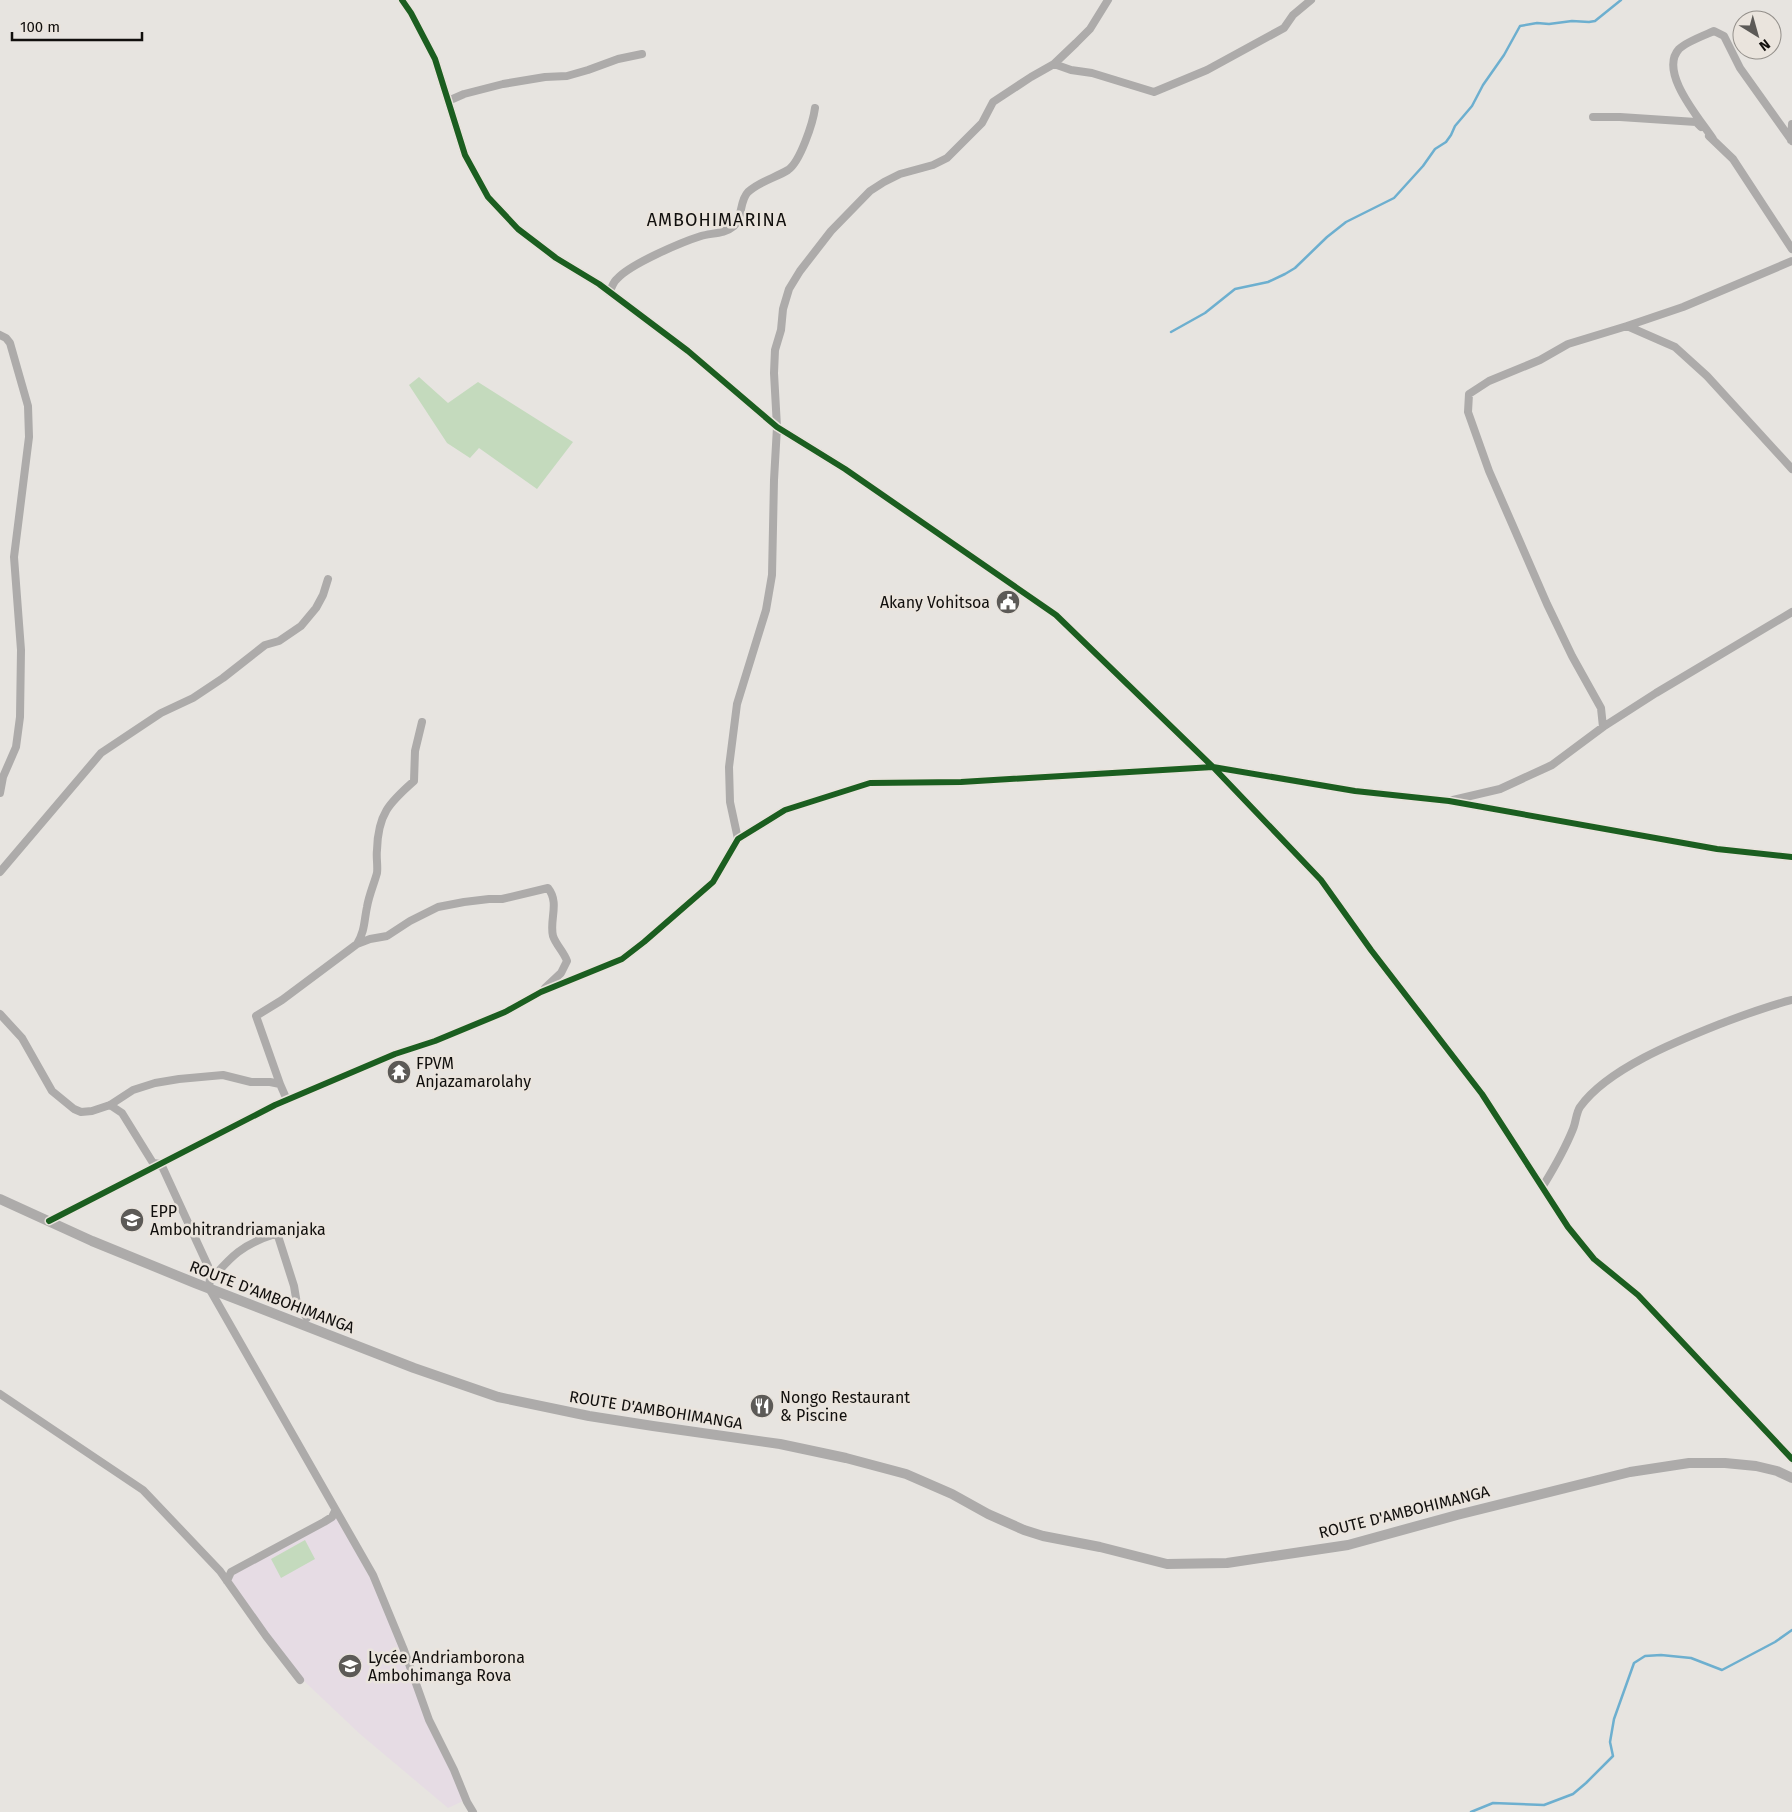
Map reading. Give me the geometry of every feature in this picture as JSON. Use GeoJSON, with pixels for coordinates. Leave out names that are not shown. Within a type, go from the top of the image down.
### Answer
{"type":"FeatureCollection","features":[{"type":"Feature","properties":{"kind":"street"},"geometry":{"type":"LineString","coordinates":[[402,0],[412,13],[435,59],[464,155],[488,197],[518,230],[556,258],[610,292],[688,351],[777,426],[845,469],[1056,615],[1212,767],[1321,880],[1371,950],[1482,1094],[1568,1227],[1594,1259],[1638,1295],[1792,1459]]}},
{"type":"Feature","properties":{"kind":"street"},"geometry":{"type":"LineString","coordinates":[[738,839],[730,802],[728,766],[737,704],[766,610],[772,575],[777,426],[774,373],[775,350],[789,289],[831,231],[870,191],[900,174],[933,165],[947,158],[982,123],[993,102],[1054,64],[1090,30],[1108,0]]}},
{"type":"Feature","properties":{"kind":"street"},"geometry":{"type":"LineString","coordinates":[[1054,64],[1071,70],[1092,73],[1154,92],[1207,70],[1284,28],[1293,15],[1311,0]]}},
{"type":"Feature","properties":{"kind":"street"},"geometry":{"type":"LineString","coordinates":[[1713,139],[1682,94],[1673,71],[1673,63],[1679,49],[1714,31],[1724,36],[1740,68],[1791,140]]}},
{"type":"Feature","properties":{"kind":"street"},"geometry":{"type":"LineString","coordinates":[[448,101],[464,94],[503,84],[545,77],[567,76],[618,59],[642,54]]}},
{"type":"Feature","properties":{"kind":"street"},"geometry":{"type":"LineString","coordinates":[[610,292],[616,279],[666,250],[702,235],[720,232],[733,227],[739,217],[747,193],[770,178],[789,169],[797,162],[813,120],[815,108]]}},
{"type":"Feature","properties":{"kind":"street"},"geometry":{"type":"LineString","coordinates":[[1593,117],[1696,122],[1733,160],[1792,248]]}},
{"type":"Feature","properties":{"kind":"street"},"geometry":{"type":"LineString","coordinates":[[1791,140],[1792,124]]}},
{"type":"Feature","properties":{"kind":"street"},"geometry":{"type":"LineString","coordinates":[[1603,727],[1601,708],[1572,656],[1547,604],[1489,471],[1468,412],[1469,394],[1489,381],[1540,360],[1568,344],[1683,307],[1792,261]]}},
{"type":"Feature","properties":{"kind":"street"},"geometry":{"type":"LineString","coordinates":[[1626,326],[1675,347],[1706,376],[1792,469]]}},
{"type":"Feature","properties":{"kind":"street"},"geometry":{"type":"LineString","coordinates":[[0,335],[10,343],[28,406],[29,437],[14,557],[22,650],[20,717],[16,747],[3,777],[0,793]]}},
{"type":"Feature","properties":{"kind":"street"},"geometry":{"type":"LineString","coordinates":[[0,872],[101,753],[161,713],[193,698],[223,678],[265,645],[279,641],[301,626],[316,608],[323,595],[328,578]]}},
{"type":"Feature","properties":{"kind":"street"},"geometry":{"type":"LineString","coordinates":[[1449,801],[1500,789],[1552,765],[1603,727],[1656,692],[1792,612]]}},
{"type":"Feature","properties":{"kind":"street"},"geometry":{"type":"LineString","coordinates":[[287,1100],[256,1016],[282,1000],[357,944],[362,936],[366,924],[367,906],[377,872],[378,831],[384,812],[395,798],[414,781],[414,751],[422,722]]}},
{"type":"Feature","properties":{"kind":"street"},"geometry":{"type":"LineString","coordinates":[[49,1221],[287,1100],[395,1054],[435,1041],[505,1012],[542,992],[622,959],[713,882],[738,839],[785,810],[870,783],[961,782],[1212,767],[1355,791],[1449,801],[1717,849],[1792,857]]}},
{"type":"Feature","properties":{"kind":"street"},"geometry":{"type":"LineString","coordinates":[[357,944],[387,936],[438,907],[464,902],[502,899],[548,888],[551,892],[555,908],[553,933],[567,961],[561,973],[542,992]]}},
{"type":"Feature","properties":{"kind":"street"},"geometry":{"type":"LineString","coordinates":[[1543,1186],[1562,1154],[1574,1128],[1579,1108],[1599,1086],[1676,1041],[1769,1005],[1792,1000]]}},
{"type":"Feature","properties":{"kind":"street"},"geometry":{"type":"LineString","coordinates":[[0,1014],[22,1038],[52,1091],[74,1109],[81,1112],[110,1106],[133,1090],[155,1083],[223,1075],[251,1082],[280,1084]]}},
{"type":"Feature","properties":{"kind":"street"},"geometry":{"type":"LineString","coordinates":[[110,1106],[122,1113],[154,1164],[161,1164]]}},
{"type":"Feature","properties":{"kind":"street"},"geometry":{"type":"LineString","coordinates":[[161,1164],[208,1266],[209,1285],[335,1511],[373,1574],[404,1650],[429,1720],[473,1812]]}},
{"type":"Feature","properties":{"kind":"street","name":"ROUTE D'AMBOHIMANGA"},"geometry":{"type":"LineString","coordinates":[[0,1199],[92,1242],[209,1285],[414,1368],[498,1397],[653,1426],[780,1444],[846,1458],[906,1474],[952,1494],[988,1514],[1024,1530],[1167,1564],[1227,1563],[1348,1545],[1457,1515],[1630,1472],[1689,1463],[1725,1463],[1756,1466],[1777,1471],[1792,1478]]}},
{"type":"Feature","properties":{"kind":"street"},"geometry":{"type":"LineString","coordinates":[[209,1285],[227,1261],[243,1247],[275,1234],[278,1236],[294,1286],[297,1304],[306,1318]]}},
{"type":"Feature","properties":{"kind":"street"},"geometry":{"type":"LineString","coordinates":[[0,1394],[144,1490],[220,1571],[300,1680]]}},
{"type":"Feature","properties":{"kind":"street"},"geometry":{"type":"LineString","coordinates":[[227,1581],[231,1572],[324,1522],[332,1517],[335,1511]]}},
{"type":"Feature","properties":{"kind":"shaded area","name":"Lycée Andriamborona Ambohimanga Rova"},"geometry":{"type":"Polygon","coordinates":[[[335,1516],[369,1573],[463,1801],[448,1808],[360,1734],[304,1681],[281,1652],[231,1580],[232,1576],[249,1563],[335,1516]]]}},
{"type":"Feature","properties":{"kind":"green space"},"geometry":{"type":"Polygon","coordinates":[[[419,377],[448,403],[478,382],[573,442],[537,489],[479,448],[470,458],[447,443],[409,385],[419,377]]]}},
{"type":"Feature","properties":{"kind":"green space"},"geometry":{"type":"Polygon","coordinates":[[[305,1540],[315,1559],[281,1578],[271,1559],[305,1540]]]}},
{"type":"Feature","properties":{"kind":"waterway"},"geometry":{"type":"LineString","coordinates":[[1171,332],[1205,313],[1235,289],[1268,282],[1295,268],[1327,237],[1346,222],[1394,198],[1423,166],[1435,149],[1446,142],[1455,126],[1472,106],[1520,26],[1537,23],[1595,21],[1621,0]]}},
{"type":"Feature","properties":{"kind":"waterway"},"geometry":{"type":"LineString","coordinates":[[1471,1812],[1493,1803],[1544,1805],[1573,1794],[1586,1783],[1613,1756],[1610,1742],[1614,1719],[1634,1663],[1645,1656],[1661,1655],[1691,1658],[1722,1670],[1775,1642],[1792,1630]]}},
{"type":"Feature","properties":{"kind":"cycle path"},"geometry":{"type":"LineString","coordinates":[[402,0],[411,13],[435,59],[465,155],[488,197],[518,229],[556,258],[599,284],[688,351],[777,427],[845,469],[1056,615],[1213,767],[1321,880],[1371,950],[1482,1094],[1568,1227],[1594,1259],[1638,1295],[1792,1459]]}},
{"type":"Feature","properties":{"kind":"cycle path"},"geometry":{"type":"LineString","coordinates":[[49,1221],[275,1105],[395,1054],[435,1041],[505,1012],[541,992],[622,959],[713,882],[738,839],[785,810],[870,783],[961,782],[1213,767],[1355,791],[1449,801],[1717,849],[1792,857]]}},
{"type":"Feature","properties":{"kind":"place","name":"Akany Vohitsoa"},"geometry":{"type":"Point","coordinates":[1008,602]}},
{"type":"Feature","properties":{"kind":"place","name":"FPVM Anjazamarolahy"},"geometry":{"type":"Point","coordinates":[399,1072]}},
{"type":"Feature","properties":{"kind":"place","name":"EPP Ambohitrandriamanjaka"},"geometry":{"type":"Point","coordinates":[132,1220]}},
{"type":"Feature","properties":{"kind":"place","name":"Nongo Restaurant & Piscine"},"geometry":{"type":"Point","coordinates":[762,1406]}},
{"type":"Feature","properties":{"kind":"place","name":"Lycée Andriamborona Ambohimanga Rova"},"geometry":{"type":"Point","coordinates":[350,1666]}},
{"type":"Feature","properties":{"kind":"district","name":"AMBOHIMARINA"},"geometry":{"type":"Point","coordinates":[717,220]}}]}
